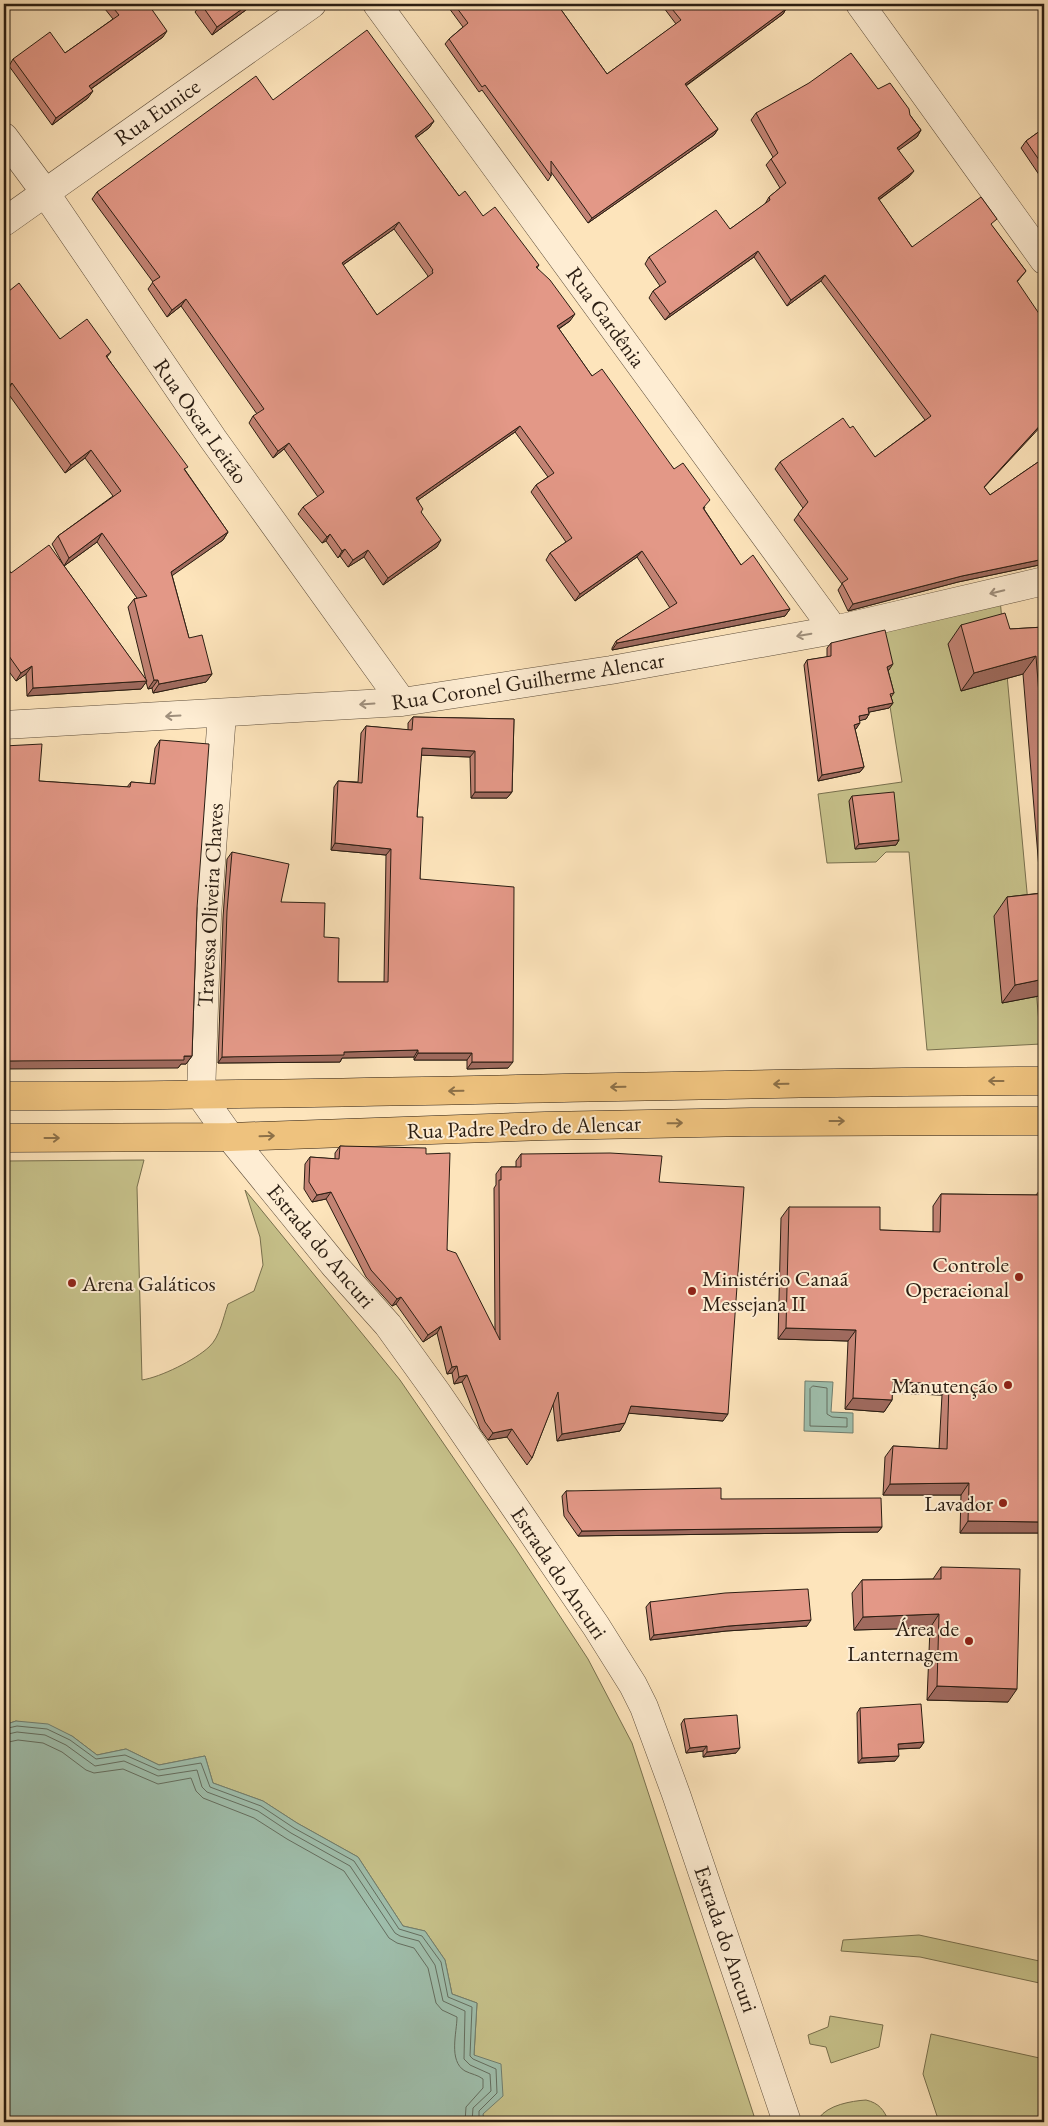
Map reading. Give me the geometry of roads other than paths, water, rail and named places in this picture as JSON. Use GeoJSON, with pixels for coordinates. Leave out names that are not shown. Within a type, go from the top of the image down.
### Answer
{"type":"FeatureCollection","features":[{"type":"Feature","properties":{"kind":"main road","name":"Rua Padre Pedro de Alencar"},"geometry":{"type":"LineString","coordinates":[[4,1096],[201,1096],[895,1082],[1044,1081]]}},
{"type":"Feature","properties":{"kind":"main road","name":"Rua Padre Pedro de Alencar"},"geometry":{"type":"LineString","coordinates":[[4,1138],[230,1137],[555,1126],[842,1121],[1044,1121]]}},
{"type":"Feature","properties":{"kind":"street","name":"Rua Eunice"},"geometry":{"type":"LineString","coordinates":[[4,222],[44,191],[312,4]]}},
{"type":"Feature","properties":{"kind":"street","name":"Rua Gardênia"},"geometry":{"type":"LineString","coordinates":[[378,4],[834,630]]}},
{"type":"Feature","properties":{"kind":"street"},"geometry":{"type":"LineString","coordinates":[[860,4],[1044,260]]}},
{"type":"Feature","properties":{"kind":"street","name":"Rua Oscar Leitão"},"geometry":{"type":"LineString","coordinates":[[4,137],[44,191],[213,439],[402,702]]}},
{"type":"Feature","properties":{"kind":"street","name":"Rua Coronel Guilherme Alencar"},"geometry":{"type":"LineString","coordinates":[[4,725],[222,714],[402,702],[611,670],[834,630],[1044,582]]}},
{"type":"Feature","properties":{"kind":"street","name":"Travessa Oliveira Chaves"},"geometry":{"type":"LineString","coordinates":[[201,1096],[207,918],[222,714]]}},
{"type":"Feature","properties":{"kind":"street","name":"Estrada do Ancuri"},"geometry":{"type":"LineString","coordinates":[[201,1096],[230,1137],[335,1266],[388,1325],[596,1626],[633,1685],[644,1707],[676,1794],[787,2122]]}},
{"type":"Feature","properties":{"kind":"water"},"geometry":{"type":"Polygon","coordinates":[[[805,1381],[833,1382],[831,1412],[853,1413],[853,1433],[804,1431],[805,1381]]]}},
{"type":"Feature","properties":{"kind":"water"},"geometry":{"type":"Polygon","coordinates":[[[16,1721],[48,1724],[72,1736],[97,1755],[126,1749],[159,1765],[205,1756],[213,1783],[263,1801],[297,1823],[358,1857],[403,1926],[425,1931],[445,1960],[452,1994],[477,2003],[474,2055],[501,2064],[503,2096],[483,2114],[484,2122],[4,2122],[4,1725],[16,1721]]]}},
{"type":"Feature","properties":{"kind":"place","name":"Controle Operacional"},"geometry":{"type":"Point","coordinates":[1019,1277]}},
{"type":"Feature","properties":{"kind":"place","name":"Arena Galáticos"},"geometry":{"type":"Point","coordinates":[72,1283]}},
{"type":"Feature","properties":{"kind":"place","name":"Ministério Canaã Messejana II"},"geometry":{"type":"Point","coordinates":[692,1291]}},
{"type":"Feature","properties":{"kind":"place","name":"Manutenção"},"geometry":{"type":"Point","coordinates":[1008,1385]}},
{"type":"Feature","properties":{"kind":"place","name":"Lavador"},"geometry":{"type":"Point","coordinates":[1003,1503]}},
{"type":"Feature","properties":{"kind":"place","name":"Área de Lanternagem"},"geometry":{"type":"Point","coordinates":[969,1641]}}]}
